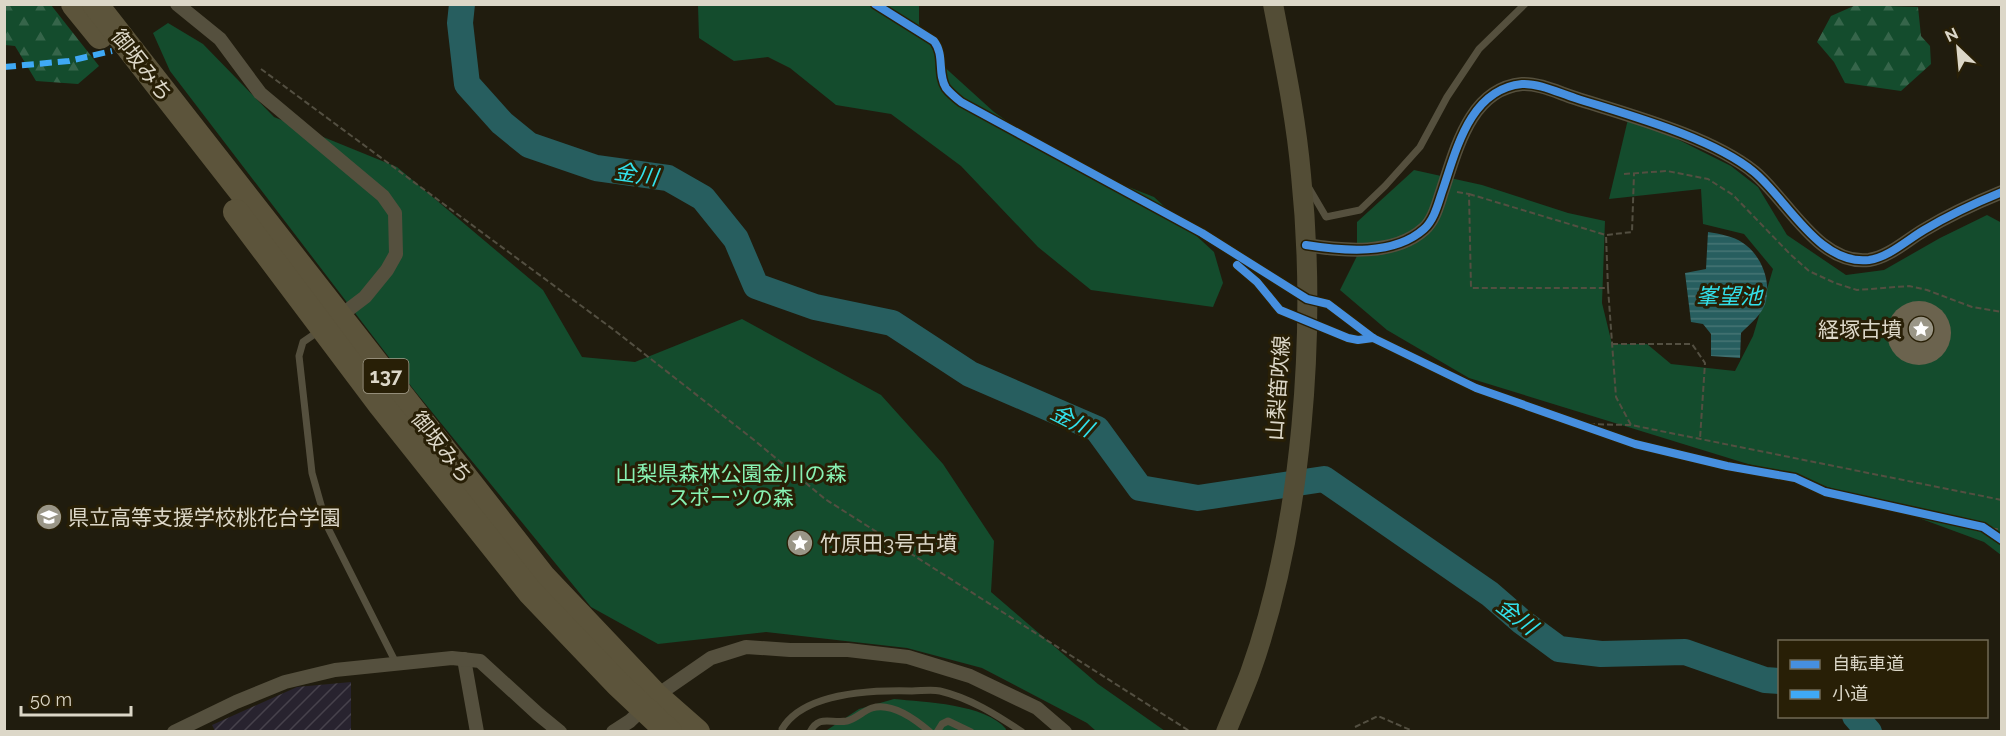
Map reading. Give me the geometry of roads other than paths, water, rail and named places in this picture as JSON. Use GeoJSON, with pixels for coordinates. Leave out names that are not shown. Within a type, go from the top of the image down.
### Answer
{"type":"FeatureCollection","features":[{"type":"Feature","properties":{"kind":"highway","name":"御坂みち"},"geometry":{"type":"LineString","coordinates":[[74,4],[332,322]]}},
{"type":"Feature","properties":{"kind":"highway","name":"御坂みち"},"geometry":{"type":"LineString","coordinates":[[95,4],[332,322],[381,405],[530,592],[618,684],[697,732]]}},
{"type":"Feature","properties":{"kind":"highway","name":"御坂みち"},"geometry":{"type":"LineString","coordinates":[[650,702],[669,732]]}},
{"type":"Feature","properties":{"kind":"main road","name":"山梨笛吹線"},"geometry":{"type":"LineString","coordinates":[[1226,732],[1250,672],[1278,570],[1289,514],[1300,435],[1307,298],[1302,177],[1273,4]]}},
{"type":"Feature","properties":{"kind":"street"},"geometry":{"type":"LineString","coordinates":[[177,4],[220,39],[260,93],[382,196],[395,213],[396,254],[387,270],[365,297],[332,322]]}},
{"type":"Feature","properties":{"kind":"street"},"geometry":{"type":"LineString","coordinates":[[1306,245],[1338,250],[1373,248],[1406,240],[1425,229],[1434,217],[1473,114],[1484,100],[1497,91],[1525,84],[1620,112],[1721,151],[1755,172],[1813,236],[1835,254],[1852,260],[1869,260],[1888,253],[1925,229],[1970,205],[2001,192]]}},
{"type":"Feature","properties":{"kind":"street"},"geometry":{"type":"LineString","coordinates":[[613,732],[711,658],[746,647],[848,650],[908,657],[970,676],[1037,708],[1065,732]]}},
{"type":"Feature","properties":{"kind":"street"},"geometry":{"type":"LineString","coordinates":[[174,732],[236,702],[285,682],[335,670],[453,658],[480,661],[560,732]]}},
{"type":"Feature","properties":{"kind":"street"},"geometry":{"type":"LineString","coordinates":[[464,659],[477,732]]}},
{"type":"Feature","properties":{"kind":"lane"},"geometry":{"type":"LineString","coordinates":[[1302,177],[1326,217],[1360,210],[1420,147],[1447,97],[1479,49],[1525,4]]}},
{"type":"Feature","properties":{"kind":"lane"},"geometry":{"type":"LineString","coordinates":[[332,322],[303,342],[299,356],[312,473],[327,526],[396,663]]}},
{"type":"Feature","properties":{"kind":"lane"},"geometry":{"type":"LineString","coordinates":[[783,732],[782,729],[788,719],[796,712],[827,698],[882,690],[938,691],[970,701],[1010,728],[1022,732]]}},
{"type":"Feature","properties":{"kind":"lane"},"geometry":{"type":"LineString","coordinates":[[810,732],[814,723],[848,720],[878,707],[898,711],[917,721],[930,732]]}},
{"type":"Feature","properties":{"kind":"lane"},"geometry":{"type":"LineString","coordinates":[[937,732],[942,724],[948,721],[971,732]]}},
{"type":"Feature","properties":{"kind":"water","name":"峯望池"},"geometry":{"type":"Polygon","coordinates":[[[1708,232],[1731,237],[1743,243],[1760,261],[1766,277],[1766,301],[1759,314],[1741,333],[1740,358],[1711,356],[1711,334],[1703,324],[1691,322],[1685,273],[1706,269],[1708,232]]]}},
{"type":"Feature","properties":{"kind":"waterway","name":"金川"},"geometry":{"type":"LineString","coordinates":[[462,4],[460,23],[467,84],[502,123],[529,145],[596,168],[668,178],[703,198],[736,239],[756,286],[815,307],[892,323],[970,374],[1097,429],[1140,488],[1198,498],[1324,479],[1490,594],[1559,649],[1601,654],[1685,652],[1765,680],[1778,681]]}},
{"type":"Feature","properties":{"kind":"waterway","name":"金川"},"geometry":{"type":"LineString","coordinates":[[1857,718],[1869,732]]}},
{"type":"Feature","properties":{"kind":"place","name":"経塚古墳"},"geometry":{"type":"Point","coordinates":[1921,329]}},
{"type":"Feature","properties":{"kind":"place","name":"県立高等支援学校桃花台学園"},"geometry":{"type":"Point","coordinates":[49,517]}},
{"type":"Feature","properties":{"kind":"place","name":"竹原田3号古墳"},"geometry":{"type":"Point","coordinates":[800,543]}},
{"type":"Feature","properties":{"kind":"park label","name":"山梨県森林公園金川の森 スポーツの森"},"geometry":{"type":"Point","coordinates":[731,485]}}]}
